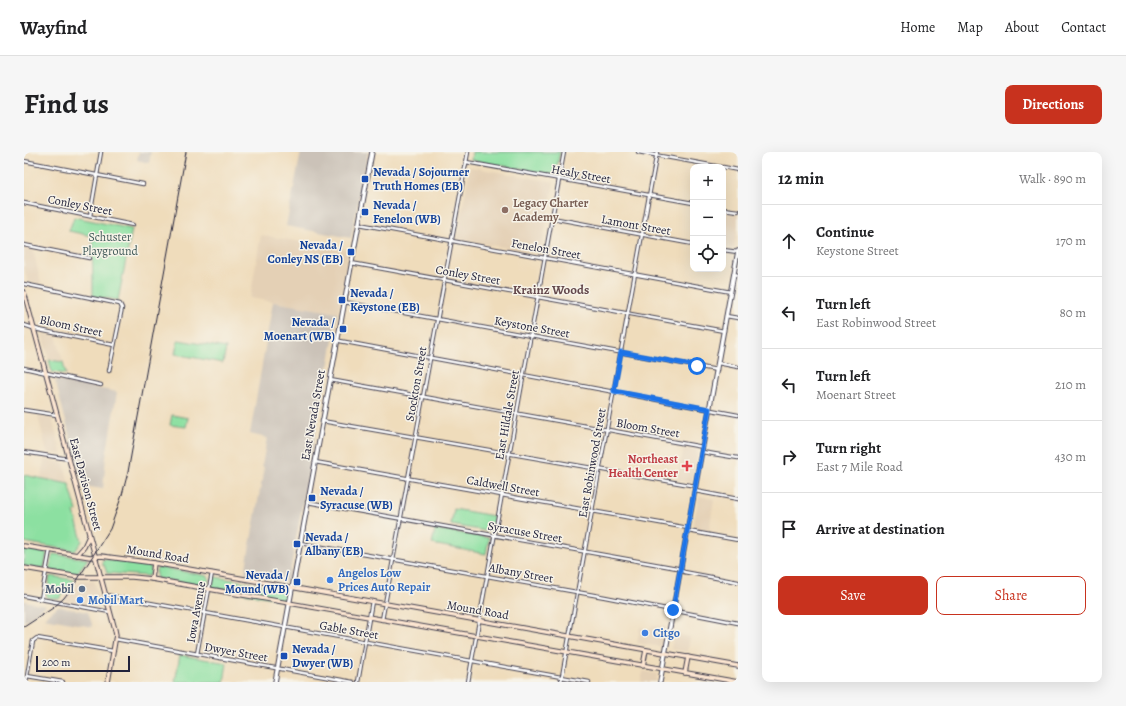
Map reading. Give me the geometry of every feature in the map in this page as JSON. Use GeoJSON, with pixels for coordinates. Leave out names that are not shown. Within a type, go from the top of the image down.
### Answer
{"type":"FeatureCollection","features":[{"type":"Feature","properties":{"kind":"main road","name":"East Davison Street"},"geometry":{"type":"LineString","coordinates":[[24,292],[115,630],[115,639],[108,682]]}},
{"type":"Feature","properties":{"kind":"main road"},"geometry":{"type":"LineString","coordinates":[[77,555],[84,547],[90,536]]}},
{"type":"Feature","properties":{"kind":"main road","name":"Mound Road"},"geometry":{"type":"LineString","coordinates":[[24,546],[77,555],[96,557],[101,556],[154,563],[738,666]]}},
{"type":"Feature","properties":{"kind":"main road"},"geometry":{"type":"LineString","coordinates":[[152,579],[154,563]]}},
{"type":"Feature","properties":{"kind":"main road"},"geometry":{"type":"LineString","coordinates":[[24,568],[79,577],[132,577],[152,579],[738,682]]}},
{"type":"Feature","properties":{"kind":"main road"},"geometry":{"type":"LineString","coordinates":[[643,666],[646,650]]}},
{"type":"Feature","properties":{"kind":"main road"},"geometry":{"type":"LineString","coordinates":[[685,673],[688,657]]}},
{"type":"Feature","properties":{"kind":"street"},"geometry":{"type":"LineString","coordinates":[[90,216],[102,152]]}},
{"type":"Feature","properties":{"kind":"street","name":"East Nevada Street"},"geometry":{"type":"LineString","coordinates":[[275,682],[372,152]]}},
{"type":"Feature","properties":{"kind":"street","name":"Stockton Street"},"geometry":{"type":"LineString","coordinates":[[382,620],[468,152]]}},
{"type":"Feature","properties":{"kind":"street","name":"East Hildale Street"},"geometry":{"type":"LineString","coordinates":[[468,682],[564,152]]}},
{"type":"Feature","properties":{"kind":"street"},"geometry":{"type":"LineString","coordinates":[[638,152],[657,154],[707,164]]}},
{"type":"Feature","properties":{"kind":"street","name":"East Robinwood Street"},"geometry":{"type":"LineString","coordinates":[[561,682],[657,154]]}},
{"type":"Feature","properties":{"kind":"street"},"geometry":{"type":"LineString","coordinates":[[24,161],[143,184]]}},
{"type":"Feature","properties":{"kind":"street","name":"Healy Street"},"geometry":{"type":"LineString","coordinates":[[466,162],[690,202]]}},
{"type":"Feature","properties":{"kind":"street"},"geometry":{"type":"LineString","coordinates":[[726,168],[738,170]]}},
{"type":"Feature","properties":{"kind":"street","name":"Conley Street"},"geometry":{"type":"LineString","coordinates":[[24,203],[133,225]]}},
{"type":"Feature","properties":{"kind":"street"},"geometry":{"type":"LineString","coordinates":[[726,209],[738,211]]}},
{"type":"Feature","properties":{"kind":"street","name":"Lamont Street"},"geometry":{"type":"LineString","coordinates":[[552,218],[690,243]]}},
{"type":"Feature","properties":{"kind":"street","name":"Fenelon Street"},"geometry":{"type":"LineString","coordinates":[[358,224],[731,292]]}},
{"type":"Feature","properties":{"kind":"street"},"geometry":{"type":"LineString","coordinates":[[24,245],[89,258]]}},
{"type":"Feature","properties":{"kind":"street"},"geometry":{"type":"LineString","coordinates":[[660,682],[726,316],[736,274],[738,252],[726,250]]}},
{"type":"Feature","properties":{"kind":"street","name":"Conley Street"},"geometry":{"type":"LineString","coordinates":[[351,263],[724,331]]}},
{"type":"Feature","properties":{"kind":"street"},"geometry":{"type":"LineString","coordinates":[[24,284],[119,303],[121,305],[122,308],[109,371]]}},
{"type":"Feature","properties":{"kind":"street","name":"Keystone Street"},"geometry":{"type":"LineString","coordinates":[[344,302],[717,370]]}},
{"type":"Feature","properties":{"kind":"street"},"geometry":{"type":"LineString","coordinates":[[726,316],[738,318]]}},
{"type":"Feature","properties":{"kind":"street","name":"Bloom Street"},"geometry":{"type":"LineString","coordinates":[[24,325],[40,330],[114,345]]}},
{"type":"Feature","properties":{"kind":"street"},"geometry":{"type":"LineString","coordinates":[[337,340],[738,415]]}},
{"type":"Feature","properties":{"kind":"street"},"geometry":{"type":"LineString","coordinates":[[718,363],[738,367]]}},
{"type":"Feature","properties":{"kind":"street"},"geometry":{"type":"LineString","coordinates":[[24,368],[100,385]]}},
{"type":"Feature","properties":{"kind":"street","name":"Bloom Street"},"geometry":{"type":"LineString","coordinates":[[330,380],[703,447]]}},
{"type":"Feature","properties":{"kind":"street"},"geometry":{"type":"LineString","coordinates":[[24,410],[57,415]]}},
{"type":"Feature","properties":{"kind":"street"},"geometry":{"type":"LineString","coordinates":[[322,421],[696,486]]}},
{"type":"Feature","properties":{"kind":"street"},"geometry":{"type":"LineString","coordinates":[[24,452],[69,460]]}},
{"type":"Feature","properties":{"kind":"street"},"geometry":{"type":"LineString","coordinates":[[702,452],[738,458]]}},
{"type":"Feature","properties":{"kind":"street","name":"Caldwell Street"},"geometry":{"type":"LineString","coordinates":[[315,462],[592,511],[738,540]]}},
{"type":"Feature","properties":{"kind":"street"},"geometry":{"type":"LineString","coordinates":[[695,491],[738,499]]}},
{"type":"Feature","properties":{"kind":"street","name":"Syracuse Street"},"geometry":{"type":"LineString","coordinates":[[307,502],[677,568],[684,572],[738,582]]}},
{"type":"Feature","properties":{"kind":"street","name":"Albany Street"},"geometry":{"type":"LineString","coordinates":[[300,543],[577,592],[738,623]]}},
{"type":"Feature","properties":{"kind":"street"},"geometry":{"type":"LineString","coordinates":[[41,599],[50,550]]}},
{"type":"Feature","properties":{"kind":"street","name":"Iowa Avenue"},"geometry":{"type":"LineString","coordinates":[[197,654],[212,573]]}},
{"type":"Feature","properties":{"kind":"street","name":"Gable Street"},"geometry":{"type":"LineString","coordinates":[[105,595],[589,682]]}},
{"type":"Feature","properties":{"kind":"street"},"geometry":{"type":"LineString","coordinates":[[24,596],[110,612]]}},
{"type":"Feature","properties":{"kind":"street"},"geometry":{"type":"LineString","coordinates":[[358,682],[372,601]]}},
{"type":"Feature","properties":{"kind":"street"},"geometry":{"type":"LineString","coordinates":[[26,682],[33,641],[37,638],[113,651]]}},
{"type":"Feature","properties":{"kind":"street","name":"Dwyer Street"},"geometry":{"type":"LineString","coordinates":[[115,639],[353,682]]}},
{"type":"Feature","properties":{"kind":"street"},"geometry":{"type":"LineString","coordinates":[[27,676],[63,682]]}},
{"type":"Feature","properties":{"kind":"shaded area"},"geometry":{"type":"Polygon","coordinates":[[[139,152],[151,152],[149,163],[137,160],[139,152]]]}},
{"type":"Feature","properties":{"kind":"shaded area"},"geometry":{"type":"Polygon","coordinates":[[[301,152],[368,152],[351,238],[286,226],[301,152]]]}},
{"type":"Feature","properties":{"kind":"shaded area","name":"Legacy Charter Academy"},"geometry":{"type":"Polygon","coordinates":[[[470,167],[554,182],[541,254],[457,239],[470,167]]]}},
{"type":"Feature","properties":{"kind":"shaded area"},"geometry":{"type":"Polygon","coordinates":[[[726,213],[738,215],[738,226],[734,248],[726,247],[726,213]]]}},
{"type":"Feature","properties":{"kind":"shaded area"},"geometry":{"type":"Polygon","coordinates":[[[261,235],[349,250],[338,313],[250,298],[261,235]]]}},
{"type":"Feature","properties":{"kind":"shaded area"},"geometry":{"type":"Polygon","coordinates":[[[24,248],[33,249],[41,284],[28,282],[24,268],[24,248]]]}},
{"type":"Feature","properties":{"kind":"shaded area"},"geometry":{"type":"Polygon","coordinates":[[[273,302],[338,313],[288,582],[245,573],[264,468],[262,466],[267,438],[250,434],[273,302]]]}},
{"type":"Feature","properties":{"kind":"shaded area"},"geometry":{"type":"Polygon","coordinates":[[[42,334],[56,336],[63,362],[49,360],[42,334]]]}},
{"type":"Feature","properties":{"kind":"shaded area"},"geometry":{"type":"Polygon","coordinates":[[[55,380],[117,392],[106,457],[103,489],[83,486],[55,380]]]}},
{"type":"Feature","properties":{"kind":"shaded area"},"geometry":{"type":"Polygon","coordinates":[[[38,416],[52,418],[62,455],[47,452],[38,416]]]}},
{"type":"Feature","properties":{"kind":"shaded area"},"geometry":{"type":"Polygon","coordinates":[[[684,448],[698,450],[692,483],[677,480],[684,448]]]}},
{"type":"Feature","properties":{"kind":"shaded area"},"geometry":{"type":"Polygon","coordinates":[[[44,459],[64,463],[69,484],[41,478],[44,459]]]}},
{"type":"Feature","properties":{"kind":"shaded area"},"geometry":{"type":"Polygon","coordinates":[[[699,496],[714,499],[709,532],[693,529],[699,496]]]}},
{"type":"Feature","properties":{"kind":"shaded area"},"geometry":{"type":"Polygon","coordinates":[[[80,580],[94,581],[102,608],[63,601],[80,580]]]}},
{"type":"Feature","properties":{"kind":"shaded area"},"geometry":{"type":"Polygon","coordinates":[[[24,601],[46,605],[24,622],[24,601]]]}},
{"type":"Feature","properties":{"kind":"shaded area"},"geometry":{"type":"Polygon","coordinates":[[[58,606],[88,612],[93,627],[44,618],[58,606]]]}},
{"type":"Feature","properties":{"kind":"shaded area"},"geometry":{"type":"Polygon","coordinates":[[[652,625],[666,627],[662,647],[637,643],[640,627],[651,629],[652,625]]]}},
{"type":"Feature","properties":{"kind":"shaded area"},"geometry":{"type":"Polygon","coordinates":[[[674,634],[690,637],[688,652],[671,649],[674,634]]]}},
{"type":"Feature","properties":{"kind":"shaded area"},"geometry":{"type":"Polygon","coordinates":[[[643,671],[657,674],[656,682],[641,682],[643,671]]]}},
{"type":"Feature","properties":{"kind":"green space"},"geometry":{"type":"Polygon","coordinates":[[[472,152],[560,152],[555,175],[471,160],[472,152]]]}},
{"type":"Feature","properties":{"kind":"green space","name":"Schuster Playground"},"geometry":{"type":"Polygon","coordinates":[[[74,217],[132,229],[118,300],[93,296],[92,236],[69,231],[74,217]]]}},
{"type":"Feature","properties":{"kind":"green space"},"geometry":{"type":"Polygon","coordinates":[[[178,340],[226,348],[223,363],[175,354],[178,340]]]}},
{"type":"Feature","properties":{"kind":"green space"},"geometry":{"type":"Polygon","coordinates":[[[49,360],[63,362],[66,374],[52,372],[49,360]]]}},
{"type":"Feature","properties":{"kind":"green space"},"geometry":{"type":"Polygon","coordinates":[[[172,415],[188,418],[186,427],[170,425],[172,415]]]}},
{"type":"Feature","properties":{"kind":"green space"},"geometry":{"type":"Polygon","coordinates":[[[24,475],[69,484],[77,511],[74,512],[82,541],[75,551],[24,542],[24,475]]]}},
{"type":"Feature","properties":{"kind":"green space"},"geometry":{"type":"Polygon","coordinates":[[[454,509],[494,516],[491,532],[451,525],[454,509]]]}},
{"type":"Feature","properties":{"kind":"green space"},"geometry":{"type":"Polygon","coordinates":[[[435,529],[489,538],[486,554],[432,544],[435,529]]]}},
{"type":"Feature","properties":{"kind":"green space"},"geometry":{"type":"Polygon","coordinates":[[[24,548],[47,553],[44,568],[24,566],[24,548]]]}},
{"type":"Feature","properties":{"kind":"green space"},"geometry":{"type":"Polygon","coordinates":[[[53,554],[88,559],[76,574],[50,570],[53,554]]]}},
{"type":"Feature","properties":{"kind":"green space"},"geometry":{"type":"Polygon","coordinates":[[[104,559],[150,566],[150,575],[107,573],[102,561],[104,559]]]}},
{"type":"Feature","properties":{"kind":"green space"},"geometry":{"type":"Polygon","coordinates":[[[158,567],[208,576],[208,585],[205,587],[157,578],[156,572],[158,567]]]}},
{"type":"Feature","properties":{"kind":"green space"},"geometry":{"type":"Polygon","coordinates":[[[50,576],[75,580],[59,599],[46,597],[50,576]]]}},
{"type":"Feature","properties":{"kind":"green space"},"geometry":{"type":"Polygon","coordinates":[[[215,577],[287,589],[285,600],[213,588],[213,578],[215,577]]]}},
{"type":"Feature","properties":{"kind":"green space"},"geometry":{"type":"Polygon","coordinates":[[[180,655],[227,663],[224,682],[175,682],[180,655]]]}},
{"type":"Feature","properties":{"kind":"railway"},"geometry":{"type":"LineString","coordinates":[[24,627],[53,608],[64,598],[76,582],[110,529],[122,495],[128,472],[186,152]]}},
{"type":"Feature","properties":{"kind":"place","name":"Nevada / Sojourner Truth Homes (EB)"},"geometry":{"type":"Point","coordinates":[365,179]}},
{"type":"Feature","properties":{"kind":"place","name":"Legacy Charter Academy"},"geometry":{"type":"Point","coordinates":[505,210]}},
{"type":"Feature","properties":{"kind":"place","name":"Nevada / Fenelon (WB)"},"geometry":{"type":"Point","coordinates":[365,212]}},
{"type":"Feature","properties":{"kind":"place","name":"Nevada / Conley NS (EB)"},"geometry":{"type":"Point","coordinates":[351,252]}},
{"type":"Feature","properties":{"kind":"place","name":"Nevada / Keystone (EB)"},"geometry":{"type":"Point","coordinates":[342,300]}},
{"type":"Feature","properties":{"kind":"place","name":"Nevada / Moenart (WB)"},"geometry":{"type":"Point","coordinates":[343,329]}},
{"type":"Feature","properties":{"kind":"place","name":"Northeast Health Center"},"geometry":{"type":"Point","coordinates":[687,466]}},
{"type":"Feature","properties":{"kind":"place","name":"Nevada / Syracuse (WB)"},"geometry":{"type":"Point","coordinates":[312,498]}},
{"type":"Feature","properties":{"kind":"place","name":"Nevada / Albany (EB)"},"geometry":{"type":"Point","coordinates":[297,544]}},
{"type":"Feature","properties":{"kind":"place","name":"Angelos Low Prices Auto Repair"},"geometry":{"type":"Point","coordinates":[330,580]}},
{"type":"Feature","properties":{"kind":"place","name":"Nevada / Mound (WB)"},"geometry":{"type":"Point","coordinates":[297,582]}},
{"type":"Feature","properties":{"kind":"place","name":"Mobil"},"geometry":{"type":"Point","coordinates":[82,589]}},
{"type":"Feature","properties":{"kind":"place","name":"Mobil Mart"},"geometry":{"type":"Point","coordinates":[80,600]}},
{"type":"Feature","properties":{"kind":"place","name":"Citgo"},"geometry":{"type":"Point","coordinates":[645,633]}},
{"type":"Feature","properties":{"kind":"place","name":"Nevada / Dwyer (WB)"},"geometry":{"type":"Point","coordinates":[284,656]}},
{"type":"Feature","properties":{"kind":"district","name":"Krainz Woods"},"geometry":{"type":"Point","coordinates":[551,289]}},
{"type":"Feature","properties":{"kind":"route"},"geometry":{"type":"LineString","coordinates":[[673,610],[709,409],[614,391],[621,352],[697,366]]}}]}
